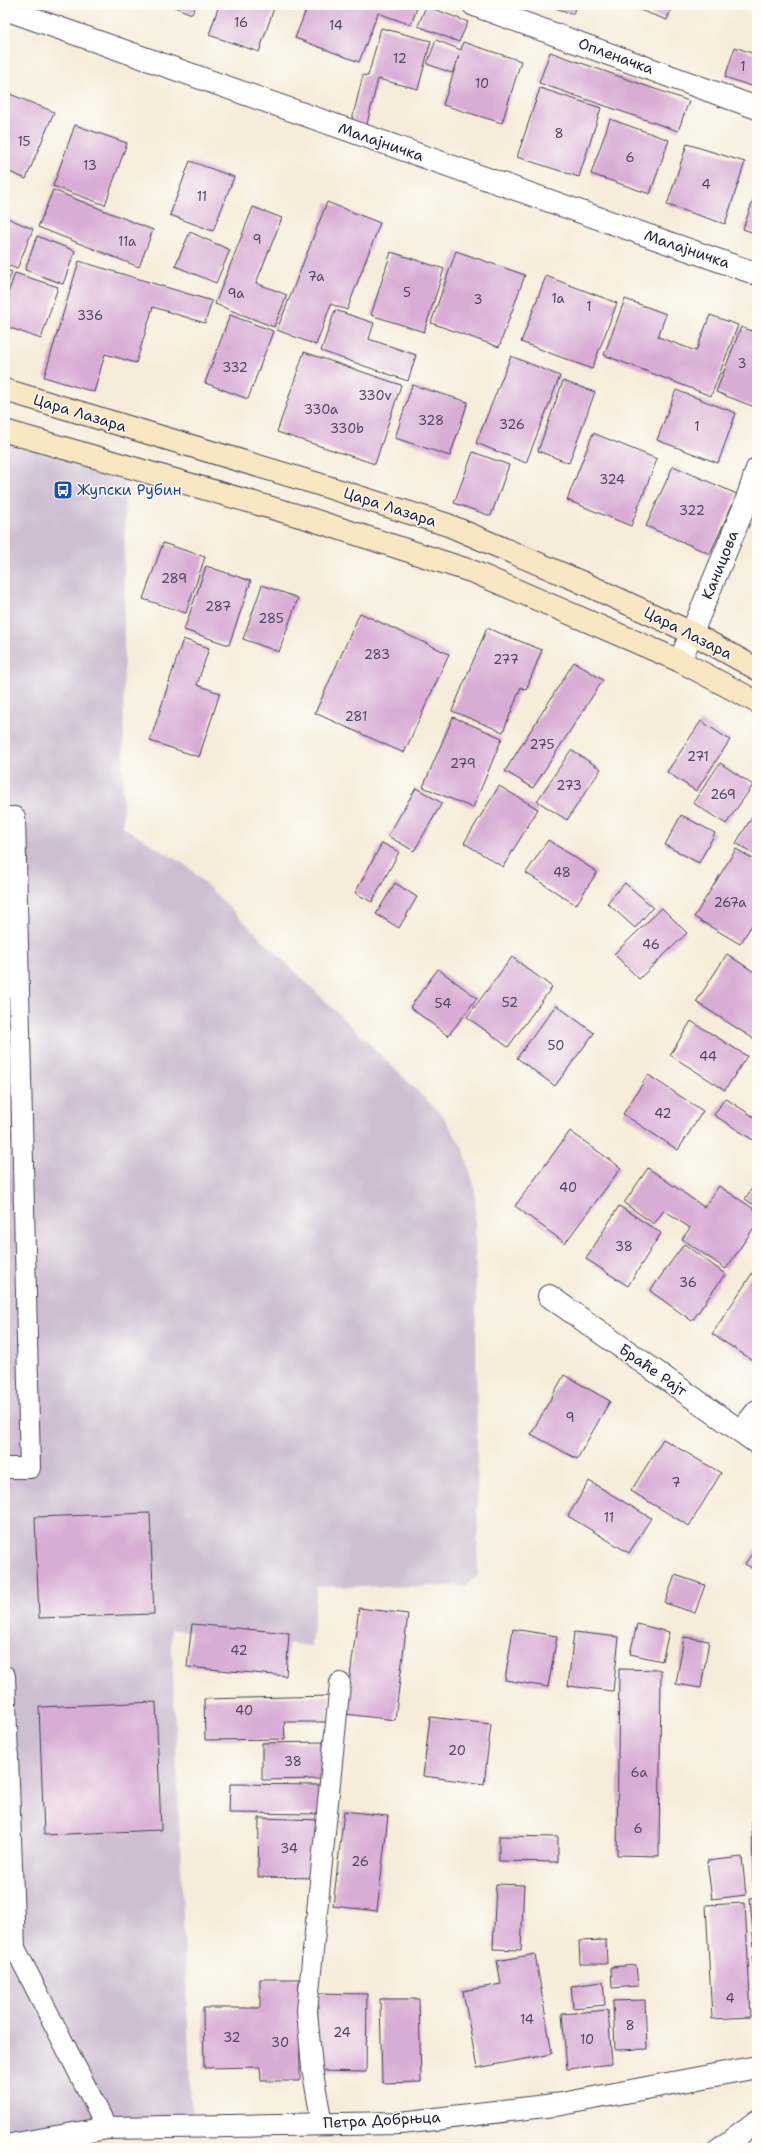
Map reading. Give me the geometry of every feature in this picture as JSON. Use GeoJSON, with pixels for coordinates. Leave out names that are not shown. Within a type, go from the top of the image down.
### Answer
{"type":"FeatureCollection","features":[{"type":"Feature","properties":{"kind":"main road","name":"Цара Лазара"},"geometry":{"type":"LineString","coordinates":[[5,391],[318,484],[448,525],[579,581],[692,632],[757,669]]}},
{"type":"Feature","properties":{"kind":"main road","name":"Цара Лазара"},"geometry":{"type":"LineString","coordinates":[[5,431],[310,519],[474,572],[680,661],[757,702]]}},
{"type":"Feature","properties":{"kind":"street","name":"Опленачка"},"geometry":{"type":"LineString","coordinates":[[474,5],[757,108]]}},
{"type":"Feature","properties":{"kind":"street","name":"Малајничка"},"geometry":{"type":"LineString","coordinates":[[5,9],[757,274]]}},
{"type":"Feature","properties":{"kind":"street","name":"Каницова"},"geometry":{"type":"LineString","coordinates":[[680,661],[745,505],[757,469]]}},
{"type":"Feature","properties":{"kind":"street","name":"Браће Рајт"},"geometry":{"type":"LineString","coordinates":[[549,1296],[749,1437]]}},
{"type":"Feature","properties":{"kind":"street"},"geometry":{"type":"LineString","coordinates":[[749,1437],[757,1411]]}},
{"type":"Feature","properties":{"kind":"street","name":"Петра Добрњца"},"geometry":{"type":"LineString","coordinates":[[5,2146],[107,2128],[401,2123],[562,2104],[757,2067]]}},
{"type":"Feature","properties":{"kind":"street"},"geometry":{"type":"LineString","coordinates":[[720,2148],[757,2121]]}},
{"type":"Feature","properties":{"kind":"lane"},"geometry":{"type":"LineString","coordinates":[[5,817],[15,816],[30,1468],[5,1468]]}},
{"type":"Feature","properties":{"kind":"lane"},"geometry":{"type":"LineString","coordinates":[[5,1676],[10,1948],[107,2128]]}},
{"type":"Feature","properties":{"kind":"lane"},"geometry":{"type":"LineString","coordinates":[[322,2124],[312,2068],[307,2011],[340,1683]]}},
{"type":"Feature","properties":{"kind":"shaded area"},"geometry":{"type":"Polygon","coordinates":[[[5,431],[125,465],[123,827],[187,866],[443,1116],[464,1150],[475,1189],[478,1575],[466,1586],[317,1587],[311,1646],[171,1629],[192,2125],[5,2146],[5,431]]]}},
{"type":"Feature","properties":{"kind":"building"},"geometry":{"type":"Polygon","coordinates":[[[169,5],[196,5],[192,14],[169,5]]]}},
{"type":"Feature","properties":{"kind":"building"},"geometry":{"type":"Polygon","coordinates":[[[219,5],[265,5],[274,8],[259,52],[209,35],[219,5]]]}},
{"type":"Feature","properties":{"kind":"building"},"geometry":{"type":"Polygon","coordinates":[[[308,5],[418,5],[411,25],[378,13],[359,62],[295,38],[308,5]]]}},
{"type":"Feature","properties":{"kind":"building"},"geometry":{"type":"Polygon","coordinates":[[[547,5],[576,5],[573,14],[547,5]]]}},
{"type":"Feature","properties":{"kind":"building"},"geometry":{"type":"Polygon","coordinates":[[[626,5],[672,5],[667,20],[626,5]]]}},
{"type":"Feature","properties":{"kind":"building"},"geometry":{"type":"Polygon","coordinates":[[[426,6],[468,22],[459,42],[418,26],[426,6]]]}},
{"type":"Feature","properties":{"kind":"building"},"geometry":{"type":"Polygon","coordinates":[[[381,28],[431,41],[418,89],[378,79],[366,128],[351,124],[363,75],[368,76],[381,28]]]}},
{"type":"Feature","properties":{"kind":"building"},"geometry":{"type":"Polygon","coordinates":[[[436,40],[461,50],[463,42],[521,61],[502,123],[443,105],[459,56],[452,73],[427,64],[436,40]]]}},
{"type":"Feature","properties":{"kind":"building"},"geometry":{"type":"Polygon","coordinates":[[[735,47],[757,55],[757,88],[725,77],[735,47]]]}},
{"type":"Feature","properties":{"kind":"building"},"geometry":{"type":"Polygon","coordinates":[[[550,52],[689,101],[678,131],[539,83],[550,52]]]}},
{"type":"Feature","properties":{"kind":"building"},"geometry":{"type":"Polygon","coordinates":[[[540,88],[601,108],[579,177],[517,157],[540,88]]]}},
{"type":"Feature","properties":{"kind":"building"},"geometry":{"type":"Polygon","coordinates":[[[5,92],[54,112],[26,179],[5,170],[5,92]]]}},
{"type":"Feature","properties":{"kind":"building"},"geometry":{"type":"Polygon","coordinates":[[[610,119],[669,140],[650,194],[591,174],[610,119]]]}},
{"type":"Feature","properties":{"kind":"building"},"geometry":{"type":"Polygon","coordinates":[[[75,125],[127,143],[105,205],[53,186],[75,125]]]}},
{"type":"Feature","properties":{"kind":"building"},"geometry":{"type":"Polygon","coordinates":[[[687,144],[745,162],[725,224],[667,205],[687,144]]]}},
{"type":"Feature","properties":{"kind":"building"},"geometry":{"type":"Polygon","coordinates":[[[190,161],[234,177],[213,231],[170,215],[190,161]]]}},
{"type":"Feature","properties":{"kind":"building"},"geometry":{"type":"Polygon","coordinates":[[[757,189],[757,234],[743,229],[757,189]]]}},
{"type":"Feature","properties":{"kind":"building"},"geometry":{"type":"Polygon","coordinates":[[[53,190],[153,230],[139,267],[38,227],[53,190]]]}},
{"type":"Feature","properties":{"kind":"building"},"geometry":{"type":"Polygon","coordinates":[[[327,202],[380,223],[347,310],[331,304],[316,345],[277,330],[327,202]]]}},
{"type":"Feature","properties":{"kind":"building"},"geometry":{"type":"Polygon","coordinates":[[[253,207],[282,218],[256,283],[287,295],[274,327],[215,304],[253,207]]]}},
{"type":"Feature","properties":{"kind":"building"},"geometry":{"type":"Polygon","coordinates":[[[5,217],[33,229],[17,269],[5,264],[5,217]]]}},
{"type":"Feature","properties":{"kind":"building"},"geometry":{"type":"Polygon","coordinates":[[[190,232],[230,250],[216,283],[175,266],[190,232]]]}},
{"type":"Feature","properties":{"kind":"building"},"geometry":{"type":"Polygon","coordinates":[[[37,236],[75,251],[63,284],[25,270],[37,236]]]}},
{"type":"Feature","properties":{"kind":"building"},"geometry":{"type":"Polygon","coordinates":[[[456,251],[525,275],[499,347],[431,323],[456,251]]]}},
{"type":"Feature","properties":{"kind":"building"},"geometry":{"type":"Polygon","coordinates":[[[391,252],[444,269],[424,332],[371,315],[391,252]]]}},
{"type":"Feature","properties":{"kind":"building"},"geometry":{"type":"Polygon","coordinates":[[[79,261],[212,301],[205,323],[153,307],[136,363],[105,354],[94,392],[44,377],[79,261]]]}},
{"type":"Feature","properties":{"kind":"building"},"geometry":{"type":"Polygon","coordinates":[[[5,269],[12,272],[5,289],[5,269]]]}},
{"type":"Feature","properties":{"kind":"building"},"geometry":{"type":"Polygon","coordinates":[[[15,273],[58,287],[41,339],[5,326],[5,302],[15,273]]]}},
{"type":"Feature","properties":{"kind":"building"},"geometry":{"type":"Polygon","coordinates":[[[546,276],[617,303],[592,369],[521,342],[546,276]]]}},
{"type":"Feature","properties":{"kind":"building"},"geometry":{"type":"Polygon","coordinates":[[[625,299],[666,314],[658,337],[696,351],[710,315],[738,325],[711,396],[604,355],[625,299]]]}},
{"type":"Feature","properties":{"kind":"building"},"geometry":{"type":"Polygon","coordinates":[[[335,310],[374,323],[369,339],[416,355],[408,381],[321,351],[335,310]]]}},
{"type":"Feature","properties":{"kind":"building"},"geometry":{"type":"Polygon","coordinates":[[[230,315],[273,331],[248,399],[205,383],[230,315]]]}},
{"type":"Feature","properties":{"kind":"building"},"geometry":{"type":"Polygon","coordinates":[[[741,327],[757,333],[757,408],[716,392],[741,327]]]}},
{"type":"Feature","properties":{"kind":"building"},"geometry":{"type":"Polygon","coordinates":[[[304,352],[401,385],[375,464],[277,432],[304,352]]]}},
{"type":"Feature","properties":{"kind":"building"},"geometry":{"type":"Polygon","coordinates":[[[511,356],[560,376],[526,463],[476,443],[511,356]]]}},
{"type":"Feature","properties":{"kind":"building"},"geometry":{"type":"Polygon","coordinates":[[[563,381],[595,392],[569,463],[538,451],[563,381]]]}},
{"type":"Feature","properties":{"kind":"building"},"geometry":{"type":"Polygon","coordinates":[[[412,385],[468,402],[450,456],[395,438],[412,385]]]}},
{"type":"Feature","properties":{"kind":"building"},"geometry":{"type":"Polygon","coordinates":[[[676,390],[736,413],[718,463],[657,440],[676,390]]]}},
{"type":"Feature","properties":{"kind":"building"},"geometry":{"type":"Polygon","coordinates":[[[593,433],[657,459],[631,526],[567,500],[593,433]]]}},
{"type":"Feature","properties":{"kind":"building"},"geometry":{"type":"Polygon","coordinates":[[[473,452],[509,465],[491,516],[454,503],[473,452]]]}},
{"type":"Feature","properties":{"kind":"building"},"geometry":{"type":"Polygon","coordinates":[[[673,466],[737,494],[710,554],[646,526],[673,466]]]}},
{"type":"Feature","properties":{"kind":"building"},"geometry":{"type":"Polygon","coordinates":[[[163,543],[205,557],[186,613],[143,599],[163,543]]]}},
{"type":"Feature","properties":{"kind":"building"},"geometry":{"type":"Polygon","coordinates":[[[206,566],[251,581],[229,645],[184,630],[206,566]]]}},
{"type":"Feature","properties":{"kind":"building"},"geometry":{"type":"Polygon","coordinates":[[[262,585],[298,598],[279,652],[243,639],[262,585]]]}},
{"type":"Feature","properties":{"kind":"building"},"geometry":{"type":"Polygon","coordinates":[[[360,613],[449,654],[404,753],[315,713],[360,613]]]}},
{"type":"Feature","properties":{"kind":"building"},"geometry":{"type":"Polygon","coordinates":[[[487,628],[542,650],[526,690],[521,687],[503,732],[452,711],[487,628]]]}},
{"type":"Feature","properties":{"kind":"building"},"geometry":{"type":"Polygon","coordinates":[[[183,639],[209,648],[197,685],[220,693],[199,757],[150,741],[183,639]]]}},
{"type":"Feature","properties":{"kind":"building"},"geometry":{"type":"Polygon","coordinates":[[[574,662],[603,680],[533,788],[505,771],[574,662]]]}},
{"type":"Feature","properties":{"kind":"building"},"geometry":{"type":"Polygon","coordinates":[[[453,717],[502,738],[473,808],[423,787],[453,717]]]}},
{"type":"Feature","properties":{"kind":"building"},"geometry":{"type":"Polygon","coordinates":[[[701,721],[730,740],[696,791],[667,772],[701,721]]]}},
{"type":"Feature","properties":{"kind":"building"},"geometry":{"type":"Polygon","coordinates":[[[571,750],[601,769],[567,820],[537,801],[571,750]]]}},
{"type":"Feature","properties":{"kind":"building"},"geometry":{"type":"Polygon","coordinates":[[[720,763],[753,785],[726,824],[693,803],[720,763]]]}},
{"type":"Feature","properties":{"kind":"building"},"geometry":{"type":"Polygon","coordinates":[[[499,786],[538,809],[503,867],[464,843],[499,786]]]}},
{"type":"Feature","properties":{"kind":"building"},"geometry":{"type":"Polygon","coordinates":[[[416,788],[442,803],[414,851],[388,836],[416,788]]]}},
{"type":"Feature","properties":{"kind":"building"},"geometry":{"type":"Polygon","coordinates":[[[757,809],[757,856],[736,843],[757,809]]]}},
{"type":"Feature","properties":{"kind":"building"},"geometry":{"type":"Polygon","coordinates":[[[681,815],[715,833],[699,863],[665,845],[681,815]]]}},
{"type":"Feature","properties":{"kind":"building"},"geometry":{"type":"Polygon","coordinates":[[[548,840],[597,872],[576,905],[526,873],[548,840]]]}},
{"type":"Feature","properties":{"kind":"building"},"geometry":{"type":"Polygon","coordinates":[[[382,843],[399,852],[372,902],[355,893],[382,843]]]}},
{"type":"Feature","properties":{"kind":"building"},"geometry":{"type":"Polygon","coordinates":[[[736,849],[757,861],[757,917],[740,944],[694,917],[736,849]]]}},
{"type":"Feature","properties":{"kind":"building"},"geometry":{"type":"Polygon","coordinates":[[[395,883],[417,897],[399,928],[376,914],[395,883]]]}},
{"type":"Feature","properties":{"kind":"building"},"geometry":{"type":"Polygon","coordinates":[[[625,883],[653,907],[635,928],[607,903],[625,883]]]}},
{"type":"Feature","properties":{"kind":"building"},"geometry":{"type":"Polygon","coordinates":[[[662,908],[687,933],[639,979],[614,954],[662,908]]]}},
{"type":"Feature","properties":{"kind":"building"},"geometry":{"type":"Polygon","coordinates":[[[727,954],[757,974],[757,1041],[696,1002],[727,954]]]}},
{"type":"Feature","properties":{"kind":"building"},"geometry":{"type":"Polygon","coordinates":[[[512,957],[552,987],[508,1047],[467,1017],[512,957]]]}},
{"type":"Feature","properties":{"kind":"building"},"geometry":{"type":"Polygon","coordinates":[[[438,969],[477,998],[448,1036],[410,1007],[438,969]]]}},
{"type":"Feature","properties":{"kind":"building"},"geometry":{"type":"Polygon","coordinates":[[[556,1005],[594,1033],[555,1086],[517,1058],[556,1005]]]}},
{"type":"Feature","properties":{"kind":"building"},"geometry":{"type":"Polygon","coordinates":[[[691,1021],[747,1056],[725,1090],[670,1055],[691,1021]]]}},
{"type":"Feature","properties":{"kind":"building"},"geometry":{"type":"Polygon","coordinates":[[[648,1075],[703,1111],[678,1150],[623,1114],[648,1075]]]}},
{"type":"Feature","properties":{"kind":"building"},"geometry":{"type":"Polygon","coordinates":[[[725,1098],[757,1119],[757,1134],[753,1140],[714,1115],[725,1098]]]}},
{"type":"Feature","properties":{"kind":"building"},"geometry":{"type":"Polygon","coordinates":[[[570,1131],[621,1168],[565,1243],[515,1206],[570,1131]]]}},
{"type":"Feature","properties":{"kind":"building"},"geometry":{"type":"Polygon","coordinates":[[[648,1168],[704,1207],[719,1186],[757,1211],[757,1223],[726,1269],[682,1239],[690,1228],[664,1210],[654,1224],[624,1203],[648,1168]]]}},
{"type":"Feature","properties":{"kind":"building"},"geometry":{"type":"Polygon","coordinates":[[[757,1181],[757,1207],[745,1199],[757,1181]]]}},
{"type":"Feature","properties":{"kind":"building"},"geometry":{"type":"Polygon","coordinates":[[[619,1206],[661,1233],[628,1286],[586,1259],[619,1206]]]}},
{"type":"Feature","properties":{"kind":"building"},"geometry":{"type":"Polygon","coordinates":[[[684,1244],[725,1274],[692,1321],[650,1291],[684,1244]]]}},
{"type":"Feature","properties":{"kind":"building"},"geometry":{"type":"Polygon","coordinates":[[[757,1266],[757,1363],[712,1334],[757,1266]]]}},
{"type":"Feature","properties":{"kind":"building"},"geometry":{"type":"Polygon","coordinates":[[[564,1375],[610,1401],[577,1459],[531,1434],[564,1375]]]}},
{"type":"Feature","properties":{"kind":"building"},"geometry":{"type":"Polygon","coordinates":[[[663,1439],[721,1473],[689,1526],[631,1491],[663,1439]]]}},
{"type":"Feature","properties":{"kind":"building"},"geometry":{"type":"Polygon","coordinates":[[[589,1481],[651,1518],[629,1553],[568,1516],[589,1481]]]}},
{"type":"Feature","properties":{"kind":"building"},"geometry":{"type":"Polygon","coordinates":[[[150,1513],[154,1614],[39,1618],[35,1517],[150,1513]]]}},
{"type":"Feature","properties":{"kind":"building"},"geometry":{"type":"Polygon","coordinates":[[[757,1546],[757,1571],[745,1564],[757,1546]]]}},
{"type":"Feature","properties":{"kind":"building"},"geometry":{"type":"Polygon","coordinates":[[[675,1575],[705,1585],[695,1613],[665,1603],[675,1575]]]}},
{"type":"Feature","properties":{"kind":"building"},"geometry":{"type":"Polygon","coordinates":[[[359,1608],[408,1614],[395,1720],[345,1714],[359,1608]]]}},
{"type":"Feature","properties":{"kind":"building"},"geometry":{"type":"Polygon","coordinates":[[[192,1624],[289,1633],[286,1676],[187,1667],[192,1624]]]}},
{"type":"Feature","properties":{"kind":"building"},"geometry":{"type":"Polygon","coordinates":[[[637,1624],[669,1632],[662,1661],[630,1654],[637,1624]]]}},
{"type":"Feature","properties":{"kind":"building"},"geometry":{"type":"Polygon","coordinates":[[[513,1629],[557,1636],[548,1687],[505,1680],[513,1629]]]}},
{"type":"Feature","properties":{"kind":"building"},"geometry":{"type":"Polygon","coordinates":[[[574,1632],[619,1637],[613,1691],[568,1686],[574,1632]]]}},
{"type":"Feature","properties":{"kind":"building"},"geometry":{"type":"Polygon","coordinates":[[[684,1637],[709,1641],[701,1688],[676,1684],[684,1637]]]}},
{"type":"Feature","properties":{"kind":"building"},"geometry":{"type":"Polygon","coordinates":[[[619,1669],[661,1670],[659,1856],[617,1855],[619,1669]]]}},
{"type":"Feature","properties":{"kind":"building"},"geometry":{"type":"Polygon","coordinates":[[[329,1696],[330,1722],[284,1722],[285,1739],[205,1740],[204,1699],[329,1696]]]}},
{"type":"Feature","properties":{"kind":"building"},"geometry":{"type":"Polygon","coordinates":[[[156,1702],[161,1830],[44,1835],[39,1707],[156,1702]]]}},
{"type":"Feature","properties":{"kind":"building"},"geometry":{"type":"Polygon","coordinates":[[[430,1717],[491,1724],[484,1784],[423,1776],[430,1717]]]}},
{"type":"Feature","properties":{"kind":"building"},"geometry":{"type":"Polygon","coordinates":[[[323,1742],[323,1779],[262,1780],[262,1743],[323,1742]]]}},
{"type":"Feature","properties":{"kind":"building"},"geometry":{"type":"Polygon","coordinates":[[[230,1784],[323,1785],[322,1814],[229,1813],[230,1784]]]}},
{"type":"Feature","properties":{"kind":"building"},"geometry":{"type":"Polygon","coordinates":[[[344,1811],[388,1816],[377,1911],[333,1906],[344,1811]]]}},
{"type":"Feature","properties":{"kind":"building"},"geometry":{"type":"Polygon","coordinates":[[[259,1818],[321,1820],[320,1878],[258,1877],[259,1818]]]}},
{"type":"Feature","properties":{"kind":"building"},"geometry":{"type":"Polygon","coordinates":[[[752,1822],[757,1822],[757,1882],[753,1882],[752,1822]]]}},
{"type":"Feature","properties":{"kind":"building"},"geometry":{"type":"Polygon","coordinates":[[[499,1836],[558,1837],[558,1862],[499,1861],[499,1836]]]}},
{"type":"Feature","properties":{"kind":"building"},"geometry":{"type":"Polygon","coordinates":[[[742,1857],[746,1895],[712,1899],[707,1861],[742,1857]]]}},
{"type":"Feature","properties":{"kind":"building"},"geometry":{"type":"Polygon","coordinates":[[[496,1884],[524,1885],[521,1950],[493,1949],[496,1884]]]}},
{"type":"Feature","properties":{"kind":"building"},"geometry":{"type":"Polygon","coordinates":[[[757,1897],[757,1948],[754,1948],[750,1898],[757,1897]]]}},
{"type":"Feature","properties":{"kind":"building"},"geometry":{"type":"Polygon","coordinates":[[[745,1903],[751,2017],[712,2019],[706,1905],[745,1903]]]}},
{"type":"Feature","properties":{"kind":"building"},"geometry":{"type":"Polygon","coordinates":[[[606,1940],[607,1964],[580,1964],[579,1941],[606,1940]]]}},
{"type":"Feature","properties":{"kind":"building"},"geometry":{"type":"Polygon","coordinates":[[[535,1954],[552,2054],[477,2068],[463,1991],[501,1984],[497,1961],[535,1954]]]}},
{"type":"Feature","properties":{"kind":"building"},"geometry":{"type":"Polygon","coordinates":[[[752,1957],[757,1957],[757,1987],[756,1987],[752,1957]]]}},
{"type":"Feature","properties":{"kind":"building"},"geometry":{"type":"Polygon","coordinates":[[[636,1965],[638,1986],[612,1988],[611,1967],[636,1965]]]}},
{"type":"Feature","properties":{"kind":"building"},"geometry":{"type":"Polygon","coordinates":[[[260,1979],[299,1979],[300,2081],[261,2081],[260,2067],[204,2068],[203,2008],[260,2008],[260,1979]]]}},
{"type":"Feature","properties":{"kind":"building"},"geometry":{"type":"Polygon","coordinates":[[[603,1982],[605,2005],[573,2008],[571,1986],[603,1982]]]}},
{"type":"Feature","properties":{"kind":"building"},"geometry":{"type":"Polygon","coordinates":[[[318,1993],[367,1994],[366,2072],[317,2071],[318,1993]]]}},
{"type":"Feature","properties":{"kind":"building"},"geometry":{"type":"Polygon","coordinates":[[[380,1999],[419,1999],[421,2082],[382,2083],[380,1999]]]}},
{"type":"Feature","properties":{"kind":"building"},"geometry":{"type":"Polygon","coordinates":[[[645,2000],[647,2049],[615,2050],[613,2001],[645,2000]]]}},
{"type":"Feature","properties":{"kind":"building"},"geometry":{"type":"Polygon","coordinates":[[[608,2010],[612,2064],[567,2069],[562,2014],[608,2010]]]}},
{"type":"Feature","properties":{"kind":"place","name":"Жупски Рубин"},"geometry":{"type":"Point","coordinates":[63,490]}}]}
